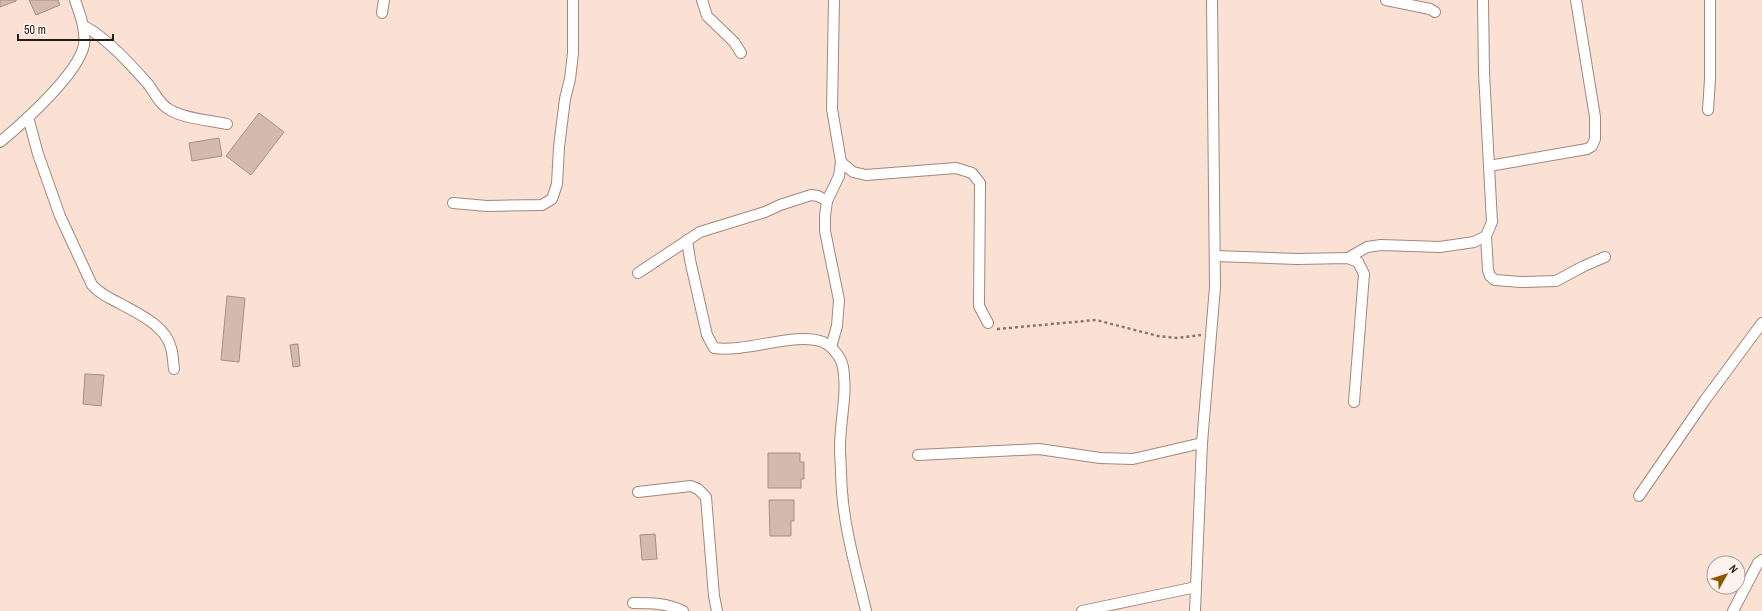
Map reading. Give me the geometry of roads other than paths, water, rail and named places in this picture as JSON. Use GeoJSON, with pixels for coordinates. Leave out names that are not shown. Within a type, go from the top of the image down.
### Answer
{"type":"FeatureCollection","features":[{"type":"Feature","properties":{"kind":"street"},"geometry":{"type":"LineString","coordinates":[[0,142],[28,117],[64,80],[82,52],[84,44],[84,26],[75,0]]}},
{"type":"Feature","properties":{"kind":"street"},"geometry":{"type":"LineString","coordinates":[[382,13],[384,0]]}},
{"type":"Feature","properties":{"kind":"street"},"geometry":{"type":"LineString","coordinates":[[453,203],[487,206],[542,205],[552,199],[557,184],[559,147],[573,53],[573,0]]}},
{"type":"Feature","properties":{"kind":"street"},"geometry":{"type":"LineString","coordinates":[[702,0],[707,16],[734,42],[741,53]]}},
{"type":"Feature","properties":{"kind":"street"},"geometry":{"type":"LineString","coordinates":[[831,347],[837,326],[839,300],[825,231],[827,200],[839,176],[841,162],[832,109],[834,0]]}},
{"type":"Feature","properties":{"kind":"street"},"geometry":{"type":"LineString","coordinates":[[1196,611],[1202,443],[1215,286],[1212,0]]}},
{"type":"Feature","properties":{"kind":"street"},"geometry":{"type":"LineString","coordinates":[[1386,0],[1430,9],[1435,12]]}},
{"type":"Feature","properties":{"kind":"street"},"geometry":{"type":"LineString","coordinates":[[1484,0],[1484,73],[1492,222],[1486,236],[1488,270],[1490,276],[1495,280],[1521,282],[1556,281],[1584,266],[1605,258]]}},
{"type":"Feature","properties":{"kind":"street"},"geometry":{"type":"LineString","coordinates":[[1489,166],[1587,149],[1592,146],[1595,139],[1595,117],[1576,0]]}},
{"type":"Feature","properties":{"kind":"street"},"geometry":{"type":"LineString","coordinates":[[1708,110],[1710,79],[1710,0]]}},
{"type":"Feature","properties":{"kind":"street"},"geometry":{"type":"LineString","coordinates":[[84,26],[94,32],[134,69],[149,86],[159,101],[170,110],[180,114],[226,124]]}},
{"type":"Feature","properties":{"kind":"street"},"geometry":{"type":"LineString","coordinates":[[28,117],[38,154],[60,216],[92,285],[98,292],[109,299],[155,325],[166,336],[171,347],[174,369]]}},
{"type":"Feature","properties":{"kind":"street"},"geometry":{"type":"LineString","coordinates":[[841,162],[852,172],[866,175],[956,168],[972,173],[980,183],[979,306],[988,323]]}},
{"type":"Feature","properties":{"kind":"street"},"geometry":{"type":"LineString","coordinates":[[638,273],[700,232],[765,212],[780,205],[812,195],[827,200]]}},
{"type":"Feature","properties":{"kind":"street"},"geometry":{"type":"LineString","coordinates":[[1348,258],[1367,246],[1381,244],[1440,247],[1474,242],[1486,236]]}},
{"type":"Feature","properties":{"kind":"street"},"geometry":{"type":"LineString","coordinates":[[687,240],[707,335],[714,348],[724,349],[751,347],[794,340],[821,341],[831,347],[840,359],[845,382],[840,449],[842,492],[849,539],[866,611]]}},
{"type":"Feature","properties":{"kind":"street"},"geometry":{"type":"LineString","coordinates":[[1215,256],[1297,259],[1348,258],[1358,262],[1364,274],[1354,402]]}},
{"type":"Feature","properties":{"kind":"street"},"geometry":{"type":"LineString","coordinates":[[1639,496],[1701,406],[1762,323]]}},
{"type":"Feature","properties":{"kind":"street"},"geometry":{"type":"LineString","coordinates":[[918,455],[1039,449],[1100,458],[1133,459],[1202,443]]}},
{"type":"Feature","properties":{"kind":"street"},"geometry":{"type":"LineString","coordinates":[[638,492],[691,486],[698,489],[706,497],[716,611]]}},
{"type":"Feature","properties":{"kind":"street"},"geometry":{"type":"LineString","coordinates":[[1733,611],[1758,563],[1762,560]]}},
{"type":"Feature","properties":{"kind":"street"},"geometry":{"type":"LineString","coordinates":[[1082,611],[1196,587]]}},
{"type":"Feature","properties":{"kind":"street"},"geometry":{"type":"LineString","coordinates":[[633,604],[655,602],[683,611]]}}]}
